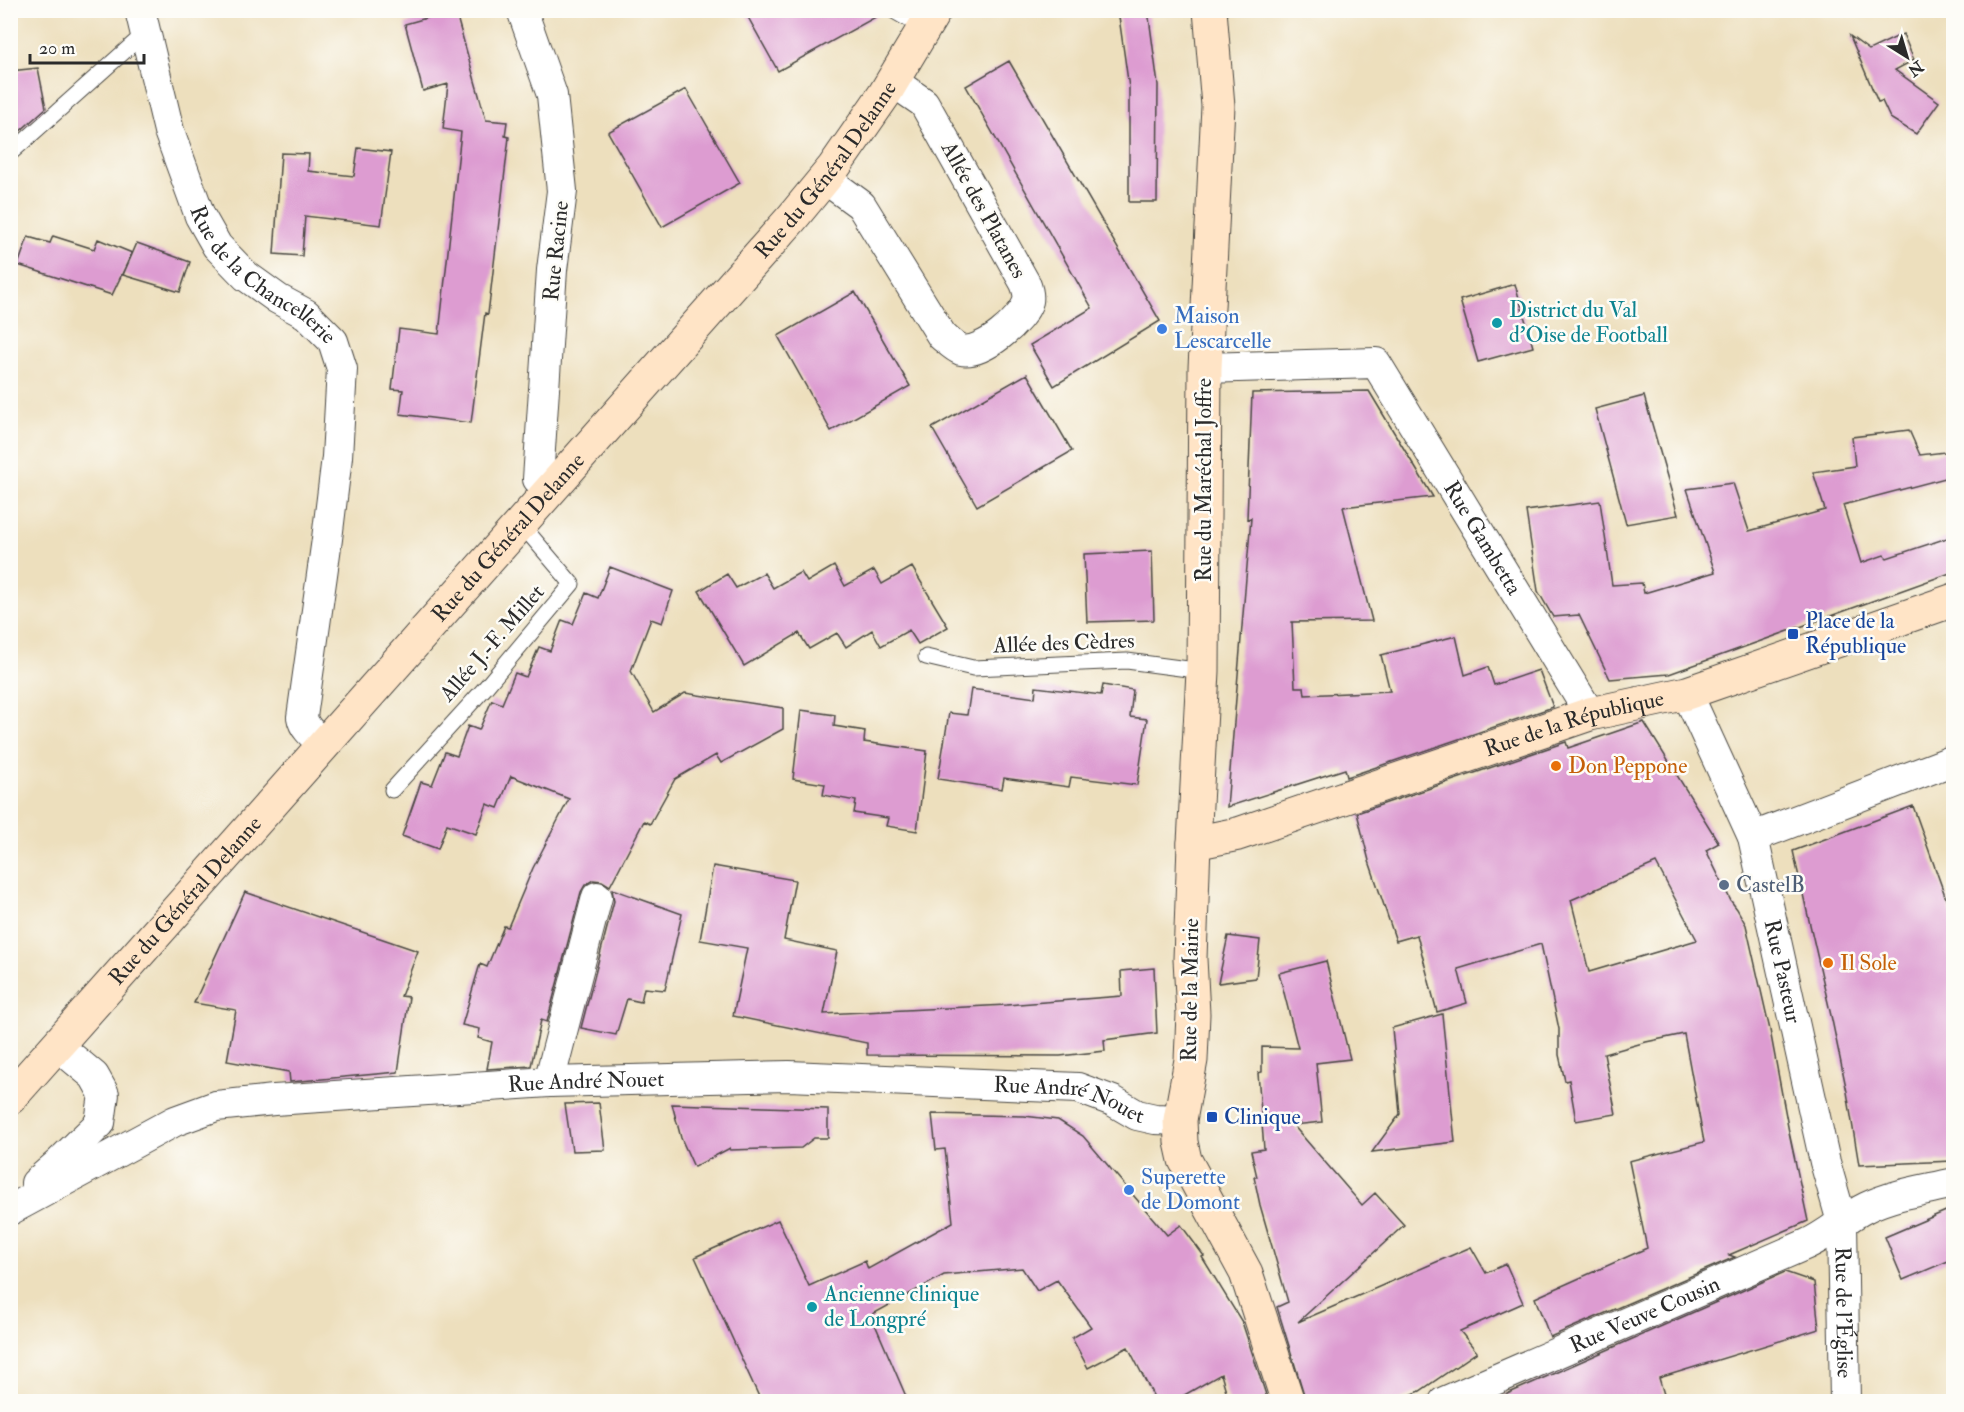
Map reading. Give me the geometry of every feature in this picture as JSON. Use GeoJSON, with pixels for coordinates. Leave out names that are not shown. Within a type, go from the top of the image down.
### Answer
{"type":"FeatureCollection","features":[{"type":"Feature","properties":{"kind":"street","name":"Rue Racine"},"geometry":{"type":"LineString","coordinates":[[522,10],[552,95],[562,191],[552,270],[538,479],[551,490]]}},
{"type":"Feature","properties":{"kind":"street","name":"Rue du Maréchal Joffre"},"geometry":{"type":"LineString","coordinates":[[1194,843],[1203,671],[1205,368],[1218,106],[1210,10]]}},
{"type":"Feature","properties":{"kind":"street","name":"Rue du Général Delanne"},"geometry":{"type":"LineString","coordinates":[[10,1098],[792,218],[824,178],[892,81],[930,20]]}},
{"type":"Feature","properties":{"kind":"street","name":"Rue de la Chancellerie"},"geometry":{"type":"LineString","coordinates":[[142,22],[169,132],[200,216],[216,246],[246,276],[278,299],[306,314],[333,341],[342,369],[337,457],[302,717],[307,729],[325,745]]}},
{"type":"Feature","properties":{"kind":"street","name":"Allée des Platanes"},"geometry":{"type":"LineString","coordinates":[[824,178],[861,205],[942,336],[961,350],[978,348],[1008,329],[1024,311],[1029,299],[1025,283],[924,103],[892,81]]}},
{"type":"Feature","properties":{"kind":"street","name":"Rue Gambetta"},"geometry":{"type":"LineString","coordinates":[[1205,368],[1376,363],[1590,714]]}},
{"type":"Feature","properties":{"kind":"street","name":"Rue de la République"},"geometry":{"type":"LineString","coordinates":[[1194,843],[1238,834],[1590,714],[1687,693],[1953,600]]}},
{"type":"Feature","properties":{"kind":"street","name":"Rue Pasteur"},"geometry":{"type":"LineString","coordinates":[[1687,693],[1753,837],[1825,1162],[1842,1222]]}},
{"type":"Feature","properties":{"kind":"street"},"geometry":{"type":"LineString","coordinates":[[1753,837],[1953,760]]}},
{"type":"Feature","properties":{"kind":"street","name":"Rue de la Mairie"},"geometry":{"type":"LineString","coordinates":[[1194,843],[1190,959],[1193,1026],[1191,1060],[1180,1120],[1181,1142],[1185,1160],[1246,1274],[1288,1401]]}},
{"type":"Feature","properties":{"kind":"street"},"geometry":{"type":"LineString","coordinates":[[549,1082],[597,897]]}},
{"type":"Feature","properties":{"kind":"street"},"geometry":{"type":"LineString","coordinates":[[10,1205],[60,1162],[100,1123],[104,1094],[94,1076],[58,1046]]}},
{"type":"Feature","properties":{"kind":"street","name":"Rue André Nouet"},"geometry":{"type":"LineString","coordinates":[[10,1210],[175,1121],[216,1106],[286,1100],[549,1082],[789,1076],[1078,1088],[1113,1101],[1137,1115],[1155,1119],[1180,1120]]}},
{"type":"Feature","properties":{"kind":"street","name":"Rue Veuve Cousin"},"geometry":{"type":"LineString","coordinates":[[1444,1401],[1808,1244],[1866,1208],[1884,1200],[1953,1183]]}},
{"type":"Feature","properties":{"kind":"street","name":"Rue de l'Église"},"geometry":{"type":"LineString","coordinates":[[1842,1222],[1845,1401]]}},
{"type":"Feature","properties":{"kind":"lane"},"geometry":{"type":"LineString","coordinates":[[892,10],[894,13],[930,20]]}},
{"type":"Feature","properties":{"kind":"lane"},"geometry":{"type":"LineString","coordinates":[[10,150],[13,151],[142,22]]}},
{"type":"Feature","properties":{"kind":"lane","name":"Allée J.-F. Millet"},"geometry":{"type":"LineString","coordinates":[[392,790],[484,688],[572,584],[521,524]]}},
{"type":"Feature","properties":{"kind":"lane","name":"Allée des Cèdres"},"geometry":{"type":"LineString","coordinates":[[926,657],[973,668],[1127,661],[1203,671]]}},
{"type":"Feature","properties":{"kind":"building"},"geometry":{"type":"Polygon","coordinates":[[[455,10],[486,120],[507,122],[505,136],[509,137],[488,314],[485,313],[471,423],[400,414],[403,390],[392,389],[399,329],[439,334],[461,132],[443,129],[448,84],[423,91],[405,24],[455,10]]]}},
{"type":"Feature","properties":{"kind":"building"},"geometry":{"type":"Polygon","coordinates":[[[744,10],[882,10],[883,13],[778,71],[744,10]]]}},
{"type":"Feature","properties":{"kind":"building"},"geometry":{"type":"Polygon","coordinates":[[[1118,10],[1148,10],[1158,85],[1157,202],[1129,202],[1129,88],[1118,10]]]}},
{"type":"Feature","properties":{"kind":"building"},"geometry":{"type":"Polygon","coordinates":[[[1903,34],[1914,60],[1895,70],[1939,102],[1916,134],[1890,118],[1882,101],[1878,102],[1850,36],[1869,50],[1903,34]]]}},
{"type":"Feature","properties":{"kind":"building"},"geometry":{"type":"Polygon","coordinates":[[[1009,61],[1160,321],[1054,386],[1030,345],[1092,308],[966,86],[1009,61]]]}},
{"type":"Feature","properties":{"kind":"building"},"geometry":{"type":"Polygon","coordinates":[[[38,68],[46,108],[10,140],[10,71],[38,68]]]}},
{"type":"Feature","properties":{"kind":"building"},"geometry":{"type":"Polygon","coordinates":[[[686,89],[740,183],[662,227],[608,132],[686,89]]]}},
{"type":"Feature","properties":{"kind":"building"},"geometry":{"type":"Polygon","coordinates":[[[358,148],[391,152],[381,225],[305,216],[302,256],[274,254],[281,153],[309,154],[308,171],[354,176],[358,148]]]}},
{"type":"Feature","properties":{"kind":"building"},"geometry":{"type":"Polygon","coordinates":[[[53,236],[94,249],[98,239],[132,253],[112,295],[18,265],[28,237],[50,243],[53,236]]]}},
{"type":"Feature","properties":{"kind":"building"},"geometry":{"type":"Polygon","coordinates":[[[137,243],[190,262],[180,292],[123,275],[137,243]]]}},
{"type":"Feature","properties":{"kind":"building","name":"District du Val d'Oise de Football"},"geometry":{"type":"Polygon","coordinates":[[[1515,284],[1533,347],[1478,362],[1460,300],[1515,284]]]}},
{"type":"Feature","properties":{"kind":"building"},"geometry":{"type":"Polygon","coordinates":[[[855,292],[910,386],[831,431],[778,336],[855,292]]]}},
{"type":"Feature","properties":{"kind":"building"},"geometry":{"type":"Polygon","coordinates":[[[1027,374],[1072,451],[977,506],[932,428],[1027,374]]]}},
{"type":"Feature","properties":{"kind":"building"},"geometry":{"type":"Polygon","coordinates":[[[1369,391],[1433,497],[1343,507],[1372,621],[1292,622],[1295,687],[1304,687],[1305,695],[1390,691],[1381,655],[1456,636],[1465,675],[1488,667],[1494,685],[1539,670],[1553,707],[1347,777],[1345,769],[1227,807],[1251,518],[1247,519],[1252,393],[1369,391]]]}},
{"type":"Feature","properties":{"kind":"building"},"geometry":{"type":"Polygon","coordinates":[[[1644,396],[1678,515],[1626,524],[1595,409],[1644,396]]]}},
{"type":"Feature","properties":{"kind":"building"},"geometry":{"type":"Polygon","coordinates":[[[1909,430],[1920,455],[1953,451],[1953,476],[1843,505],[1861,563],[1884,555],[1887,558],[1953,536],[1953,572],[1669,674],[1610,679],[1579,615],[1553,617],[1538,591],[1526,511],[1600,501],[1612,585],[1642,583],[1644,593],[1715,572],[1687,489],[1733,483],[1749,531],[1825,510],[1813,472],[1855,466],[1852,437],[1909,430]]]}},
{"type":"Feature","properties":{"kind":"building"},"geometry":{"type":"Polygon","coordinates":[[[1152,551],[1154,620],[1087,622],[1084,554],[1152,551]]]}},
{"type":"Feature","properties":{"kind":"building"},"geometry":{"type":"Polygon","coordinates":[[[834,566],[845,586],[874,570],[882,584],[912,567],[948,627],[918,644],[909,630],[881,646],[872,630],[846,647],[837,633],[809,649],[799,633],[744,666],[699,591],[727,574],[736,588],[764,573],[773,588],[801,572],[807,582],[834,566]]]}},
{"type":"Feature","properties":{"kind":"building"},"geometry":{"type":"Polygon","coordinates":[[[610,567],[673,591],[662,623],[651,619],[631,671],[654,712],[685,693],[783,708],[783,729],[721,763],[716,755],[675,779],[650,824],[644,821],[610,886],[602,881],[593,880],[585,885],[581,892],[547,1022],[541,1020],[531,1066],[487,1069],[492,1042],[478,1038],[480,1029],[462,1025],[480,964],[487,967],[504,926],[508,927],[533,868],[569,799],[511,776],[498,808],[487,804],[476,834],[447,824],[438,849],[402,836],[421,782],[432,785],[445,752],[457,756],[468,726],[479,730],[492,700],[502,704],[515,673],[526,677],[539,647],[550,651],[562,620],[573,624],[586,593],[598,598],[610,567]]]}},
{"type":"Feature","properties":{"kind":"building"},"geometry":{"type":"Polygon","coordinates":[[[1103,685],[1133,690],[1130,717],[1147,719],[1137,785],[1071,777],[1069,787],[1004,778],[1002,789],[938,779],[949,713],[967,715],[971,689],[1035,698],[1036,687],[1101,695],[1103,685]]]}},
{"type":"Feature","properties":{"kind":"building"},"geometry":{"type":"Polygon","coordinates":[[[801,710],[835,715],[834,726],[865,731],[864,742],[927,751],[917,831],[886,826],[888,818],[854,813],[856,801],[823,795],[825,784],[793,779],[801,710]]]}},
{"type":"Feature","properties":{"kind":"building"},"geometry":{"type":"Polygon","coordinates":[[[1644,722],[1719,843],[1706,850],[1731,901],[1746,925],[1770,1030],[1808,1221],[1729,1255],[1735,1257],[1550,1337],[1535,1298],[1647,1248],[1629,1161],[1704,1142],[1684,1034],[1604,1054],[1616,1114],[1576,1121],[1569,1080],[1565,1081],[1559,1055],[1559,1029],[1541,944],[1458,969],[1467,1003],[1437,1012],[1417,935],[1396,941],[1369,861],[1357,813],[1566,742],[1568,748],[1644,722]],[[1656,863],[1571,900],[1589,972],[1697,940],[1656,863]]]}},
{"type":"Feature","properties":{"kind":"building"},"geometry":{"type":"Polygon","coordinates":[[[1913,806],[1953,918],[1953,1161],[1859,1165],[1832,1020],[1793,851],[1913,806]]]}},
{"type":"Feature","properties":{"kind":"building"},"geometry":{"type":"Polygon","coordinates":[[[713,866],[795,880],[784,940],[837,951],[824,1014],[1007,1005],[1122,996],[1121,971],[1154,968],[1157,1033],[1104,1040],[1105,1051],[1060,1056],[867,1055],[867,1043],[733,1016],[747,948],[700,940],[713,866]]]}},
{"type":"Feature","properties":{"kind":"building"},"geometry":{"type":"Polygon","coordinates":[[[612,889],[682,914],[665,990],[644,988],[641,1002],[627,999],[616,1035],[581,1028],[614,901],[612,889]]]}},
{"type":"Feature","properties":{"kind":"building"},"geometry":{"type":"Polygon","coordinates":[[[245,892],[418,951],[401,996],[409,997],[398,1072],[290,1082],[289,1072],[227,1061],[236,1010],[194,1003],[245,892]]]}},
{"type":"Feature","properties":{"kind":"building"},"geometry":{"type":"Polygon","coordinates":[[[1228,936],[1260,940],[1256,978],[1218,983],[1228,936]]]}},
{"type":"Feature","properties":{"kind":"building"},"geometry":{"type":"Polygon","coordinates":[[[1326,961],[1350,1059],[1316,1063],[1322,1122],[1293,1125],[1362,1205],[1375,1193],[1404,1225],[1298,1322],[1471,1247],[1486,1273],[1506,1264],[1523,1303],[1460,1331],[1477,1352],[1420,1391],[1396,1401],[1306,1401],[1277,1307],[1288,1302],[1254,1177],[1257,1177],[1251,1151],[1264,1149],[1258,1073],[1262,1072],[1262,1047],[1298,1048],[1279,973],[1326,961]]]}},
{"type":"Feature","properties":{"kind":"building"},"geometry":{"type":"Polygon","coordinates":[[[1442,1014],[1455,1142],[1372,1152],[1400,1114],[1392,1028],[1442,1014]]]}},
{"type":"Feature","properties":{"kind":"building"},"geometry":{"type":"Polygon","coordinates":[[[599,1103],[605,1150],[572,1151],[565,1104],[599,1103]]]}},
{"type":"Feature","properties":{"kind":"building"},"geometry":{"type":"Polygon","coordinates":[[[672,1104],[828,1109],[828,1138],[814,1138],[801,1148],[730,1150],[730,1148],[694,1167],[681,1138],[672,1104]]]}},
{"type":"Feature","properties":{"kind":"building"},"geometry":{"type":"Polygon","coordinates":[[[932,1114],[1024,1116],[1058,1120],[1083,1136],[1167,1235],[1181,1225],[1204,1256],[1202,1257],[1242,1322],[1268,1401],[1229,1401],[1221,1374],[1174,1401],[1156,1401],[1128,1347],[1088,1368],[1072,1338],[1091,1327],[1057,1280],[1037,1291],[1022,1268],[944,1275],[871,1315],[908,1401],[761,1401],[695,1257],[778,1220],[809,1286],[865,1261],[868,1269],[953,1222],[945,1149],[936,1150],[932,1114]]]}},
{"type":"Feature","properties":{"kind":"building"},"geometry":{"type":"Polygon","coordinates":[[[1953,1208],[1953,1259],[1903,1280],[1885,1237],[1953,1208]]]}},
{"type":"Feature","properties":{"kind":"building"},"geometry":{"type":"Polygon","coordinates":[[[1785,1272],[1814,1282],[1819,1329],[1659,1378],[1666,1401],[1491,1401],[1785,1272]]]}},
{"type":"Feature","properties":{"kind":"place","name":"District du Val d'Oise de Football"},"geometry":{"type":"Point","coordinates":[1497,323]}},
{"type":"Feature","properties":{"kind":"place","name":"Maison Lescarcelle"},"geometry":{"type":"Point","coordinates":[1162,329]}},
{"type":"Feature","properties":{"kind":"place","name":"Place de la République"},"geometry":{"type":"Point","coordinates":[1793,634]}},
{"type":"Feature","properties":{"kind":"place","name":"Don Peppone"},"geometry":{"type":"Point","coordinates":[1556,766]}},
{"type":"Feature","properties":{"kind":"place","name":"CastelB"},"geometry":{"type":"Point","coordinates":[1724,885]}},
{"type":"Feature","properties":{"kind":"place","name":"Il Sole"},"geometry":{"type":"Point","coordinates":[1828,963]}},
{"type":"Feature","properties":{"kind":"place","name":"Clinique"},"geometry":{"type":"Point","coordinates":[1212,1117]}},
{"type":"Feature","properties":{"kind":"place","name":"Superette de Domont"},"geometry":{"type":"Point","coordinates":[1129,1190]}},
{"type":"Feature","properties":{"kind":"place","name":"Ancienne clinique de Longpré"},"geometry":{"type":"Point","coordinates":[812,1307]}}]}
